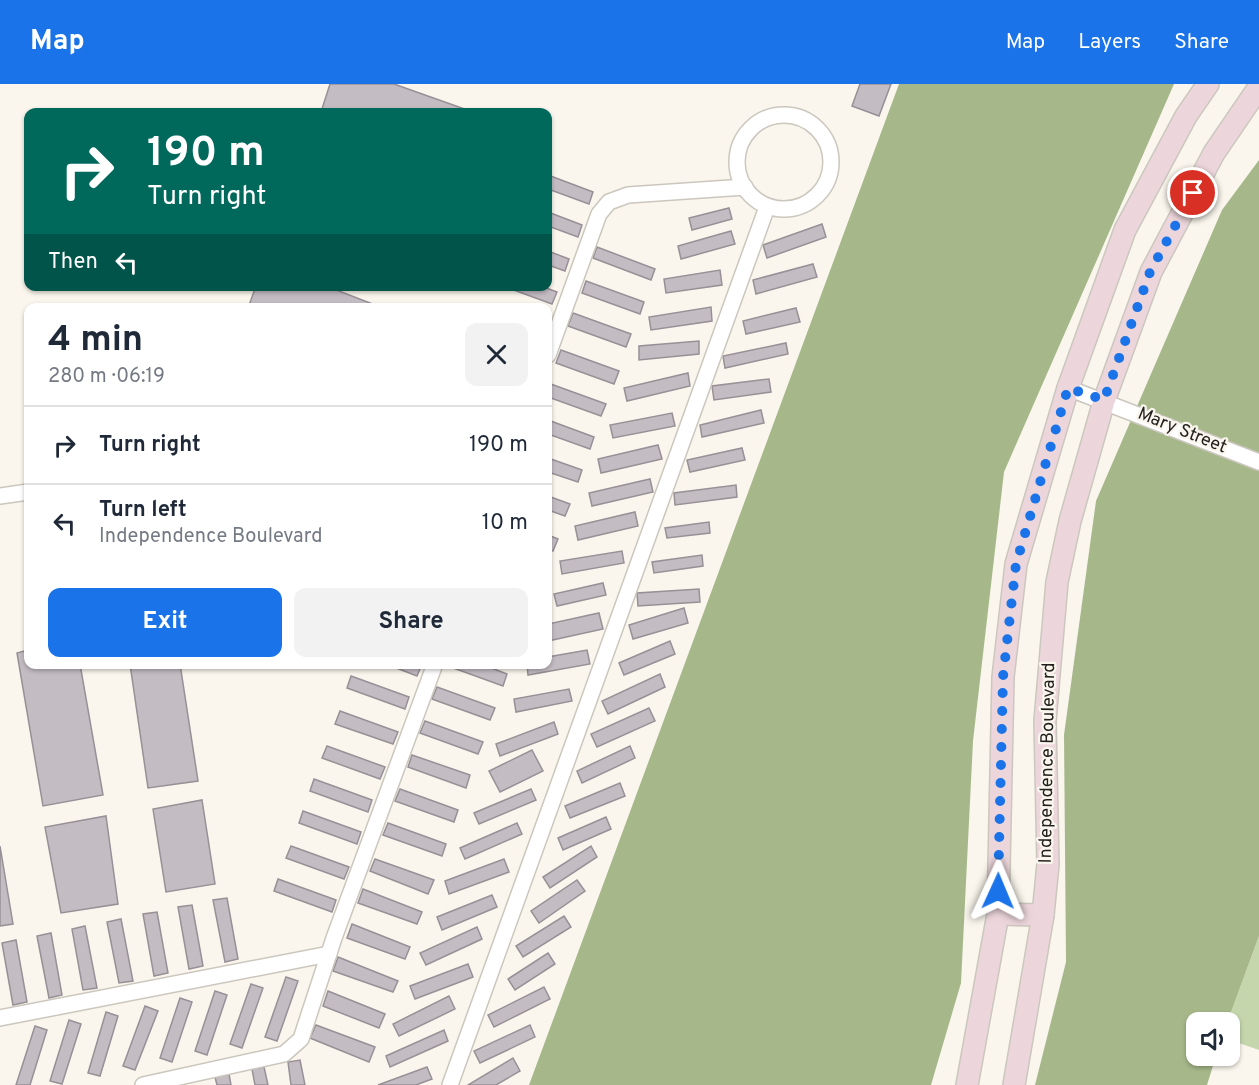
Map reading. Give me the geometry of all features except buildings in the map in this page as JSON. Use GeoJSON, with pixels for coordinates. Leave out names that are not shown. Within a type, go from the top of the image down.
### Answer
{"type":"FeatureCollection","features":[{"type":"Feature","properties":{"kind":"main road"},"geometry":{"type":"LineString","coordinates":[[967,1085],[998,914],[1003,677],[1016,564],[1068,388],[1125,230],[1186,117],[1209,84]]}},
{"type":"Feature","properties":{"kind":"main road","name":"Independence Boulevard"},"geometry":{"type":"LineString","coordinates":[[1014,1085],[1042,915],[1048,864],[1045,721],[1057,582],[1070,522],[1104,400],[1150,272],[1214,153],[1259,87]]}},
{"type":"Feature","properties":{"kind":"main road"},"geometry":{"type":"LineString","coordinates":[[998,914],[1042,915]]}},
{"type":"Feature","properties":{"kind":"street"},"geometry":{"type":"LineString","coordinates":[[777,114],[801,117],[822,132],[831,154],[829,179],[814,199],[792,209],[767,207],[747,192],[745,187],[737,170],[740,145],[754,125],[777,114]]}},
{"type":"Feature","properties":{"kind":"street"},"geometry":{"type":"LineString","coordinates":[[552,344],[599,214],[609,202],[628,195],[745,187]]}},
{"type":"Feature","properties":{"kind":"street"},"geometry":{"type":"LineString","coordinates":[[450,1085],[767,207]]}},
{"type":"Feature","properties":{"kind":"street","name":"Mary Street"},"geometry":{"type":"LineString","coordinates":[[1068,388],[1104,400],[1259,462]]}},
{"type":"Feature","properties":{"kind":"street"},"geometry":{"type":"LineString","coordinates":[[0,496],[24,493]]}},
{"type":"Feature","properties":{"kind":"street"},"geometry":{"type":"LineString","coordinates":[[143,1085],[284,1054],[301,1039],[329,954],[433,669]]}},
{"type":"Feature","properties":{"kind":"street"},"geometry":{"type":"LineString","coordinates":[[0,1018],[329,954]]}},
{"type":"Feature","properties":{"kind":"green space"},"geometry":{"type":"Polygon","coordinates":[[[899,84],[1174,84],[1004,472],[973,741],[961,983],[931,1085],[529,1085],[899,84]]]}},
{"type":"Feature","properties":{"kind":"green space"},"geometry":{"type":"Polygon","coordinates":[[[1259,160],[1259,936],[1231,1012],[1186,1012],[1186,1066],[1213,1066],[1207,1085],[1035,1085],[1066,962],[1064,735],[1096,501],[1222,210],[1259,160]]]}},
{"type":"Feature","properties":{"kind":"green space"},"geometry":{"type":"Polygon","coordinates":[[[1259,936],[1259,1050],[1240,1043],[1240,1012],[1231,1012],[1259,936]]]}},
{"type":"Feature","properties":{"kind":"route"},"geometry":{"type":"LineString","coordinates":[[998,891],[1003,677],[1016,564],[1068,388],[1104,400],[1150,272],[1193,193]]}}]}
